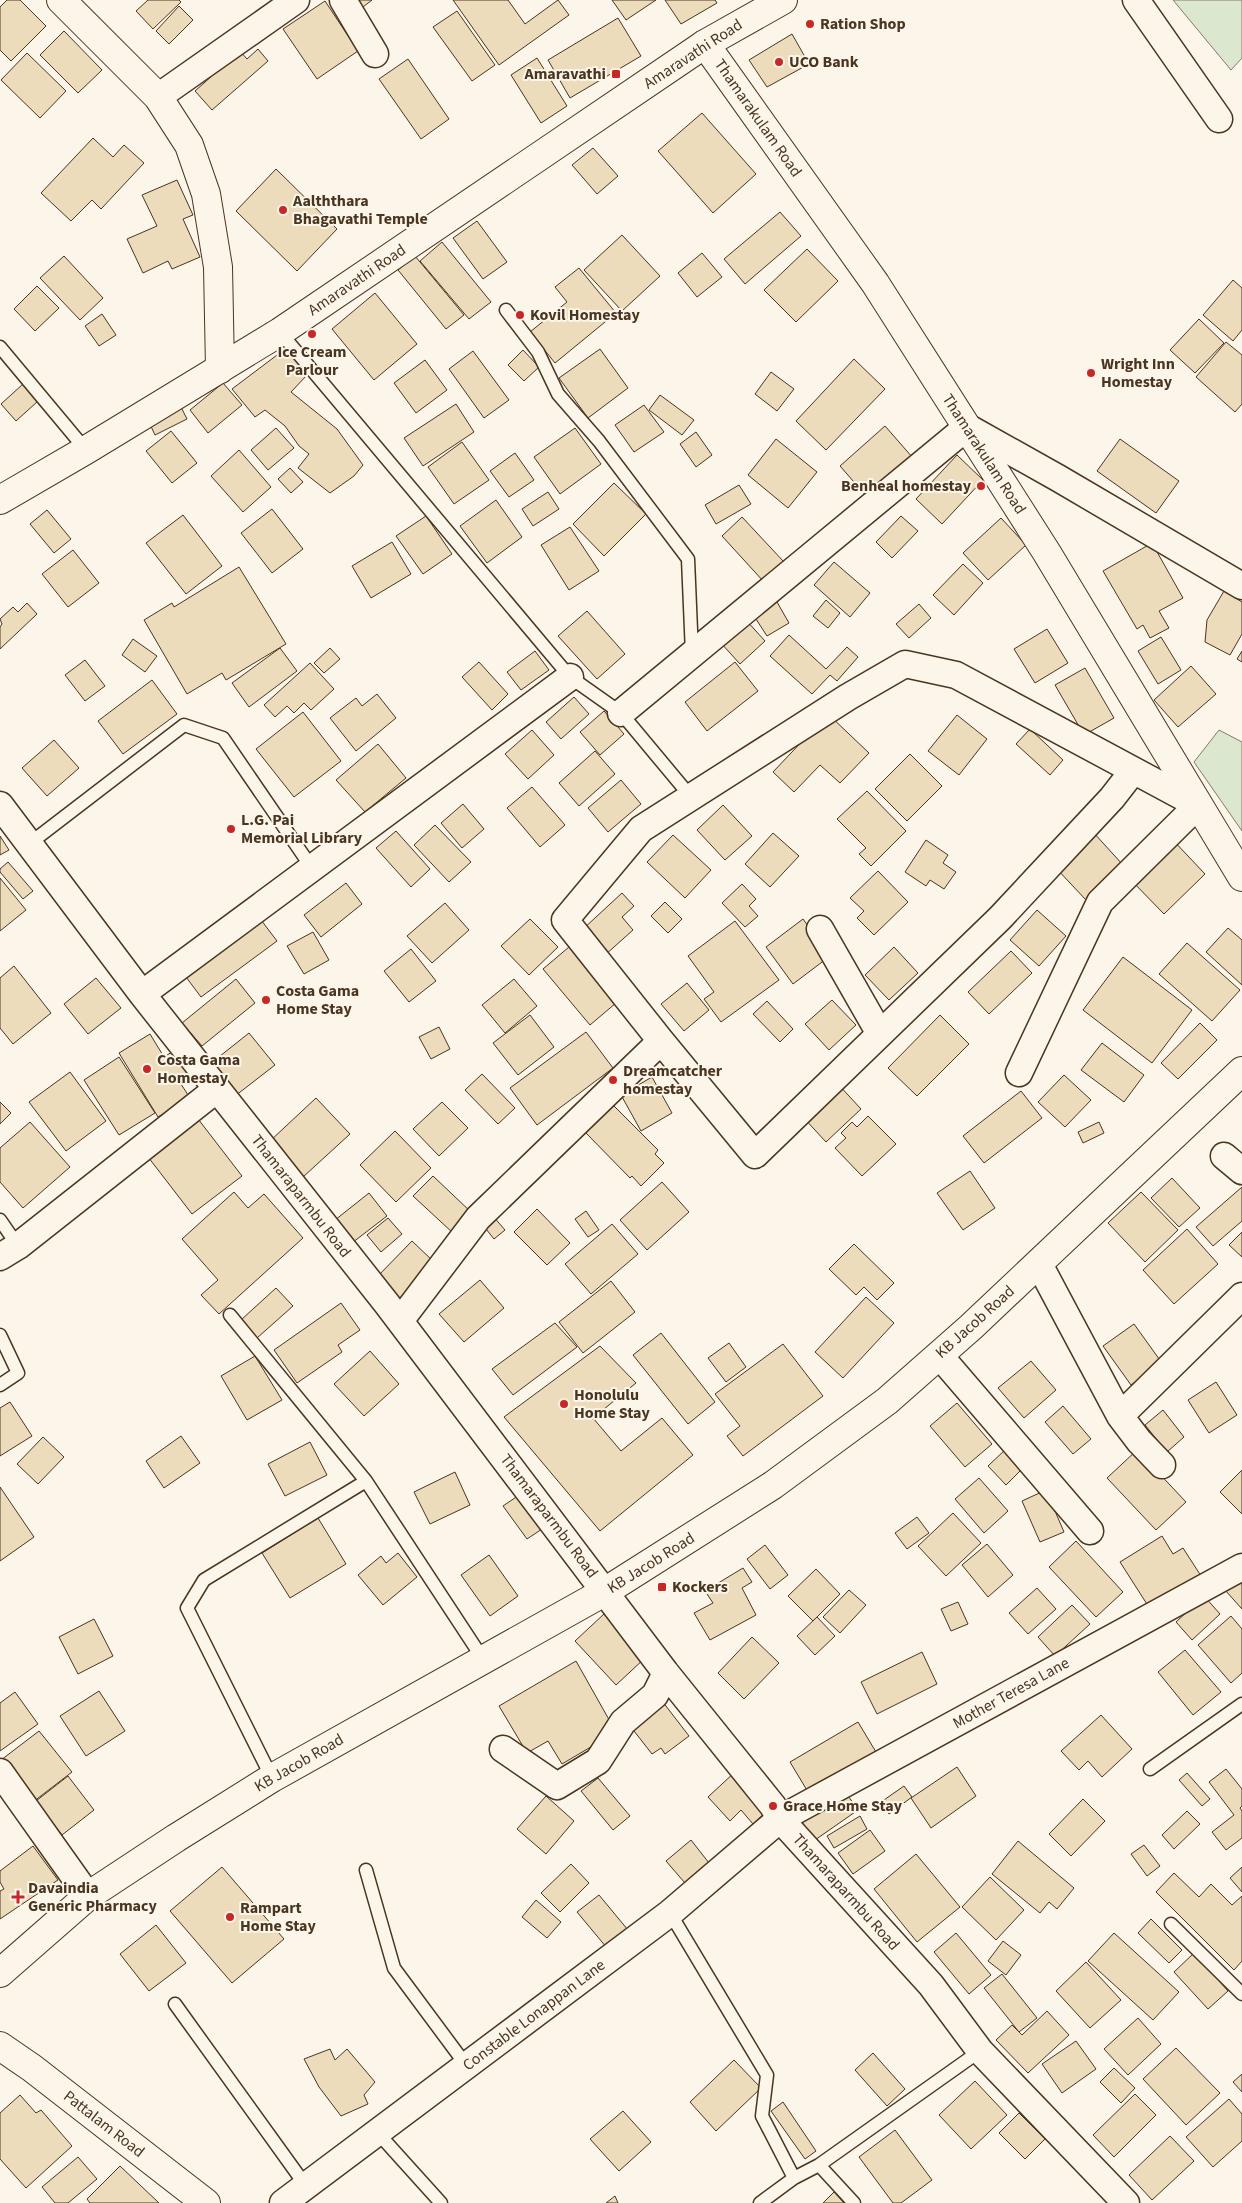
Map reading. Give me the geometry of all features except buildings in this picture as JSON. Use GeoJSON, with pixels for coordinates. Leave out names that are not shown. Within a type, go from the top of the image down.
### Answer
{"type":"FeatureCollection","features":[{"type":"Feature","properties":{"kind":"main road"},"geometry":{"type":"LineString","coordinates":[[61,0],[158,97],[189,145],[206,194],[218,267],[220,369]]}},
{"type":"Feature","properties":{"kind":"main road","name":"Amaravathi Road"},"geometry":{"type":"LineString","coordinates":[[0,500],[280,332],[765,4]]}},
{"type":"Feature","properties":{"kind":"main road","name":"Thamarakulam Road"},"geometry":{"type":"LineString","coordinates":[[705,44],[874,283],[967,427],[1047,553],[1242,877]]}},
{"type":"Feature","properties":{"kind":"main road","name":"KB Jacob Road"},"geometry":{"type":"LineString","coordinates":[[0,1973],[88,1896],[176,1838],[272,1778],[606,1591],[773,1485],[887,1401],[1039,1264],[1242,1071]]}},
{"type":"Feature","properties":{"kind":"main road","name":"Pattalam Road"},"geometry":{"type":"LineString","coordinates":[[0,2046],[32,2068],[206,2203]]}},
{"type":"Feature","properties":{"kind":"street"},"geometry":{"type":"LineString","coordinates":[[158,97],[296,0]]}},
{"type":"Feature","properties":{"kind":"street"},"geometry":{"type":"LineString","coordinates":[[343,0],[375,54]]}},
{"type":"Feature","properties":{"kind":"street"},"geometry":{"type":"LineString","coordinates":[[1136,0],[1219,119]]}},
{"type":"Feature","properties":{"kind":"street"},"geometry":{"type":"LineString","coordinates":[[621,714],[967,427],[1242,586]]}},
{"type":"Feature","properties":{"kind":"street"},"geometry":{"type":"LineString","coordinates":[[1018,1073],[1100,902],[1198,805],[956,675],[906,664],[848,696],[641,829],[565,920],[755,1155],[1000,918],[1112,798],[1133,771]]}},
{"type":"Feature","properties":{"kind":"street"},"geometry":{"type":"LineString","coordinates":[[142,994],[570,677]]}},
{"type":"Feature","properties":{"kind":"street","name":"Thamaraparmbu Road"},"geometry":{"type":"LineString","coordinates":[[0,805],[142,994],[400,1321],[606,1591],[666,1673],[774,1806],[780,1819],[931,1985],[980,2050],[1126,2203]]}},
{"type":"Feature","properties":{"kind":"street"},"geometry":{"type":"LineString","coordinates":[[820,929],[880,1034]]}},
{"type":"Feature","properties":{"kind":"street"},"geometry":{"type":"LineString","coordinates":[[400,1321],[478,1218],[661,1041]]}},
{"type":"Feature","properties":{"kind":"street"},"geometry":{"type":"LineString","coordinates":[[9,1251],[217,1089]]}},
{"type":"Feature","properties":{"kind":"street"},"geometry":{"type":"LineString","coordinates":[[1039,1264],[1120,1416],[1138,1441],[1162,1465]]}},
{"type":"Feature","properties":{"kind":"street"},"geometry":{"type":"LineString","coordinates":[[1120,1416],[1242,1296]]}},
{"type":"Feature","properties":{"kind":"street"},"geometry":{"type":"LineString","coordinates":[[939,1355],[1090,1531]]}},
{"type":"Feature","properties":{"kind":"street","name":"Mother Teresa Lane"},"geometry":{"type":"LineString","coordinates":[[780,1819],[1242,1567]]}},
{"type":"Feature","properties":{"kind":"street"},"geometry":{"type":"LineString","coordinates":[[503,1749],[556,1786],[598,1761],[623,1722],[655,1695],[666,1673]]}},
{"type":"Feature","properties":{"kind":"street"},"geometry":{"type":"LineString","coordinates":[[0,1772],[88,1896]]}},
{"type":"Feature","properties":{"kind":"street","name":"Constable Lonappan Lane"},"geometry":{"type":"LineString","coordinates":[[283,2203],[670,1913],[780,1819]]}},
{"type":"Feature","properties":{"kind":"lane"},"geometry":{"type":"LineString","coordinates":[[506,310],[538,352],[558,394],[599,442],[688,559],[692,654]]}},
{"type":"Feature","properties":{"kind":"lane"},"geometry":{"type":"LineString","coordinates":[[280,332],[570,677],[621,714],[691,797]]}},
{"type":"Feature","properties":{"kind":"lane"},"geometry":{"type":"LineString","coordinates":[[0,347],[86,450]]}},
{"type":"Feature","properties":{"kind":"lane"},"geometry":{"type":"LineString","coordinates":[[29,844],[184,725],[223,738],[312,868]]}},
{"type":"Feature","properties":{"kind":"lane"},"geometry":{"type":"LineString","coordinates":[[0,1220],[9,1251]]}},
{"type":"Feature","properties":{"kind":"lane"},"geometry":{"type":"LineString","coordinates":[[230,1315],[366,1481],[483,1659]]}},
{"type":"Feature","properties":{"kind":"lane"},"geometry":{"type":"LineString","coordinates":[[0,1335],[18,1373],[0,1385]]}},
{"type":"Feature","properties":{"kind":"lane"},"geometry":{"type":"LineString","coordinates":[[272,1778],[187,1608],[204,1580],[366,1481]]}},
{"type":"Feature","properties":{"kind":"lane"},"geometry":{"type":"LineString","coordinates":[[1150,1769],[1242,1704]]}},
{"type":"Feature","properties":{"kind":"lane"},"geometry":{"type":"LineString","coordinates":[[366,1870],[394,1968],[466,2065]]}},
{"type":"Feature","properties":{"kind":"lane"},"geometry":{"type":"LineString","coordinates":[[670,1913],[766,2075],[762,2116],[794,2178]]}},
{"type":"Feature","properties":{"kind":"lane"},"geometry":{"type":"LineString","coordinates":[[1171,1924],[1242,1994]]}},
{"type":"Feature","properties":{"kind":"lane"},"geometry":{"type":"LineString","coordinates":[[176,2004],[306,2186]]}},
{"type":"Feature","properties":{"kind":"lane"},"geometry":{"type":"LineString","coordinates":[[760,2203],[794,2178],[819,2165],[980,2050]]}},
{"type":"Feature","properties":{"kind":"lane"},"geometry":{"type":"LineString","coordinates":[[377,2132],[441,2203]]}},
{"type":"Feature","properties":{"kind":"lane"},"geometry":{"type":"LineString","coordinates":[[819,2165],[854,2203]]}},
{"type":"Feature","properties":{"kind":"green space"},"geometry":{"type":"Polygon","coordinates":[[[1173,0],[1242,0],[1242,58],[1231,70],[1173,0]]]}},
{"type":"Feature","properties":{"kind":"green space"},"geometry":{"type":"Polygon","coordinates":[[[1219,730],[1242,742],[1242,831],[1194,762],[1219,730]]]}},
{"type":"Feature","properties":{"kind":"place","name":"Ration Shop"},"geometry":{"type":"Point","coordinates":[810,24]}},
{"type":"Feature","properties":{"kind":"place","name":"UCO Bank"},"geometry":{"type":"Point","coordinates":[779,62]}},
{"type":"Feature","properties":{"kind":"place","name":"Amaravathi"},"geometry":{"type":"Point","coordinates":[616,74]}},
{"type":"Feature","properties":{"kind":"place","name":"Aalththara Bhagavathi Temple"},"geometry":{"type":"Point","coordinates":[283,210]}},
{"type":"Feature","properties":{"kind":"place","name":"Kovil Homestay"},"geometry":{"type":"Point","coordinates":[520,315]}},
{"type":"Feature","properties":{"kind":"place","name":"Ice Cream Parlour"},"geometry":{"type":"Point","coordinates":[312,334]}},
{"type":"Feature","properties":{"kind":"place","name":"Wright Inn Homestay"},"geometry":{"type":"Point","coordinates":[1091,373]}},
{"type":"Feature","properties":{"kind":"place","name":"Benheal homestay"},"geometry":{"type":"Point","coordinates":[981,486]}},
{"type":"Feature","properties":{"kind":"place","name":"L.G. Pai Memorial Library"},"geometry":{"type":"Point","coordinates":[231,829]}},
{"type":"Feature","properties":{"kind":"place","name":"Costa Gama Home Stay"},"geometry":{"type":"Point","coordinates":[266,1000]}},
{"type":"Feature","properties":{"kind":"place","name":"Costa Gama Homestay"},"geometry":{"type":"Point","coordinates":[147,1069]}},
{"type":"Feature","properties":{"kind":"place","name":"Dreamcatcher homestay"},"geometry":{"type":"Point","coordinates":[613,1080]}},
{"type":"Feature","properties":{"kind":"place","name":"Honolulu Home Stay"},"geometry":{"type":"Point","coordinates":[564,1404]}},
{"type":"Feature","properties":{"kind":"place","name":"Kockers"},"geometry":{"type":"Point","coordinates":[662,1587]}},
{"type":"Feature","properties":{"kind":"place","name":"Grace Home Stay"},"geometry":{"type":"Point","coordinates":[773,1806]}},
{"type":"Feature","properties":{"kind":"place","name":"Davaindia Generic Pharmacy"},"geometry":{"type":"Point","coordinates":[18,1897]}},
{"type":"Feature","properties":{"kind":"place","name":"Rampart Home Stay"},"geometry":{"type":"Point","coordinates":[230,1917]}}]}
